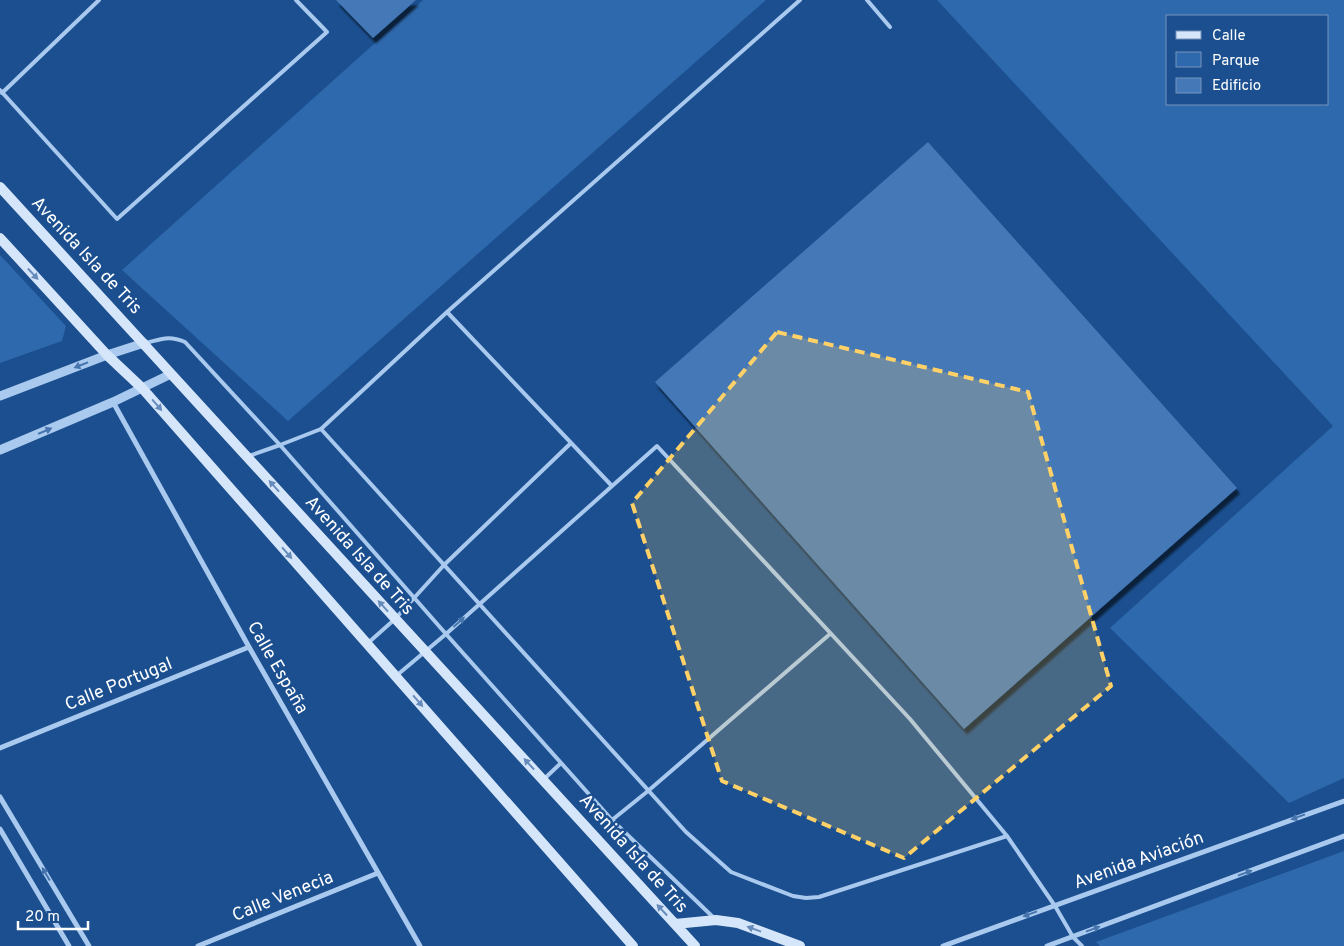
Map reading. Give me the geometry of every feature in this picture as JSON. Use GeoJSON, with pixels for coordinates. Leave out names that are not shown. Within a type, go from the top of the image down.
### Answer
{"type":"FeatureCollection","features":[{"type":"Feature","properties":{"kind":"main road","name":"Avenida Isla de Tris"},"geometry":{"type":"LineString","coordinates":[[0,187],[695,946]]}},
{"type":"Feature","properties":{"kind":"main road"},"geometry":{"type":"LineString","coordinates":[[0,238],[107,354],[142,388],[633,946]]}},
{"type":"Feature","properties":{"kind":"main road"},"geometry":{"type":"LineString","coordinates":[[675,924],[716,920],[738,923],[800,946]]}},
{"type":"Feature","properties":{"kind":"street"},"geometry":{"type":"LineString","coordinates":[[0,396],[107,354],[144,343]]}},
{"type":"Feature","properties":{"kind":"street"},"geometry":{"type":"LineString","coordinates":[[0,450],[113,402],[171,374]]}},
{"type":"Feature","properties":{"kind":"street","name":"Calle España"},"geometry":{"type":"LineString","coordinates":[[113,402],[249,647],[420,946]]}},
{"type":"Feature","properties":{"kind":"street","name":"Calle Portugal"},"geometry":{"type":"LineString","coordinates":[[0,748],[249,647]]}},
{"type":"Feature","properties":{"kind":"street"},"geometry":{"type":"LineString","coordinates":[[0,797],[89,946]]}},
{"type":"Feature","properties":{"kind":"street","name":"Avenida Aviación"},"geometry":{"type":"LineString","coordinates":[[943,946],[1344,801]]}},
{"type":"Feature","properties":{"kind":"street"},"geometry":{"type":"LineString","coordinates":[[0,814],[7,810]]}},
{"type":"Feature","properties":{"kind":"street"},"geometry":{"type":"LineString","coordinates":[[0,829],[69,946]]}},
{"type":"Feature","properties":{"kind":"street"},"geometry":{"type":"LineString","coordinates":[[1047,946],[1344,836]]}},
{"type":"Feature","properties":{"kind":"street","name":"Calle Venecia"},"geometry":{"type":"LineString","coordinates":[[198,946],[378,873]]}},
{"type":"Feature","properties":{"kind":"lane"},"geometry":{"type":"LineString","coordinates":[[100,0],[1,91],[117,220],[327,32],[296,0]]}},
{"type":"Feature","properties":{"kind":"lane"},"geometry":{"type":"LineString","coordinates":[[247,457],[321,429],[447,312],[800,0]]}},
{"type":"Feature","properties":{"kind":"lane"},"geometry":{"type":"LineString","coordinates":[[867,0],[890,27]]}},
{"type":"Feature","properties":{"kind":"lane"},"geometry":{"type":"LineString","coordinates":[[447,312],[612,486]]}},
{"type":"Feature","properties":{"kind":"lane"},"geometry":{"type":"LineString","coordinates":[[144,343],[166,338],[176,338],[186,342],[612,820],[716,920]]}},
{"type":"Feature","properties":{"kind":"lane"},"geometry":{"type":"LineString","coordinates":[[321,429],[648,791],[686,832],[731,872],[793,896],[819,897],[1007,836]]}},
{"type":"Feature","properties":{"kind":"lane"},"geometry":{"type":"LineString","coordinates":[[367,643],[395,619],[444,565],[571,443]]}},
{"type":"Feature","properties":{"kind":"lane"},"geometry":{"type":"LineString","coordinates":[[396,677],[657,446],[910,720],[1007,836],[1073,936],[1082,946]]}},
{"type":"Feature","properties":{"kind":"lane"},"geometry":{"type":"LineString","coordinates":[[612,820],[830,634]]}},
{"type":"Feature","properties":{"kind":"lane"},"geometry":{"type":"LineString","coordinates":[[543,780],[561,763]]}},
{"type":"Feature","properties":{"kind":"highlighted area"},"geometry":{"type":"Polygon","coordinates":[[[777,332],[1028,392],[1111,686],[904,858],[722,781],[632,503],[777,332]]]}},
{"type":"Feature","properties":{"kind":"green space"},"geometry":{"type":"Polygon","coordinates":[[[423,0],[766,0],[288,421],[122,270],[423,0]]]}},
{"type":"Feature","properties":{"kind":"green space"},"geometry":{"type":"Polygon","coordinates":[[[937,0],[1344,0],[1344,778],[1289,803],[1110,628],[1333,426],[937,0]]]}},
{"type":"Feature","properties":{"kind":"green space"},"geometry":{"type":"Polygon","coordinates":[[[0,255],[66,326],[62,341],[0,363],[0,255]]]}},
{"type":"Feature","properties":{"kind":"green space"},"geometry":{"type":"Polygon","coordinates":[[[1344,851],[1344,946],[1100,946],[1096,942],[1344,851]]]}},
{"type":"Feature","properties":{"kind":"building"},"geometry":{"type":"Polygon","coordinates":[[[336,0],[416,0],[373,38],[336,0]]]}},
{"type":"Feature","properties":{"kind":"building"},"geometry":{"type":"Polygon","coordinates":[[[928,142],[1237,488],[964,729],[655,382],[928,142]]]}}]}
